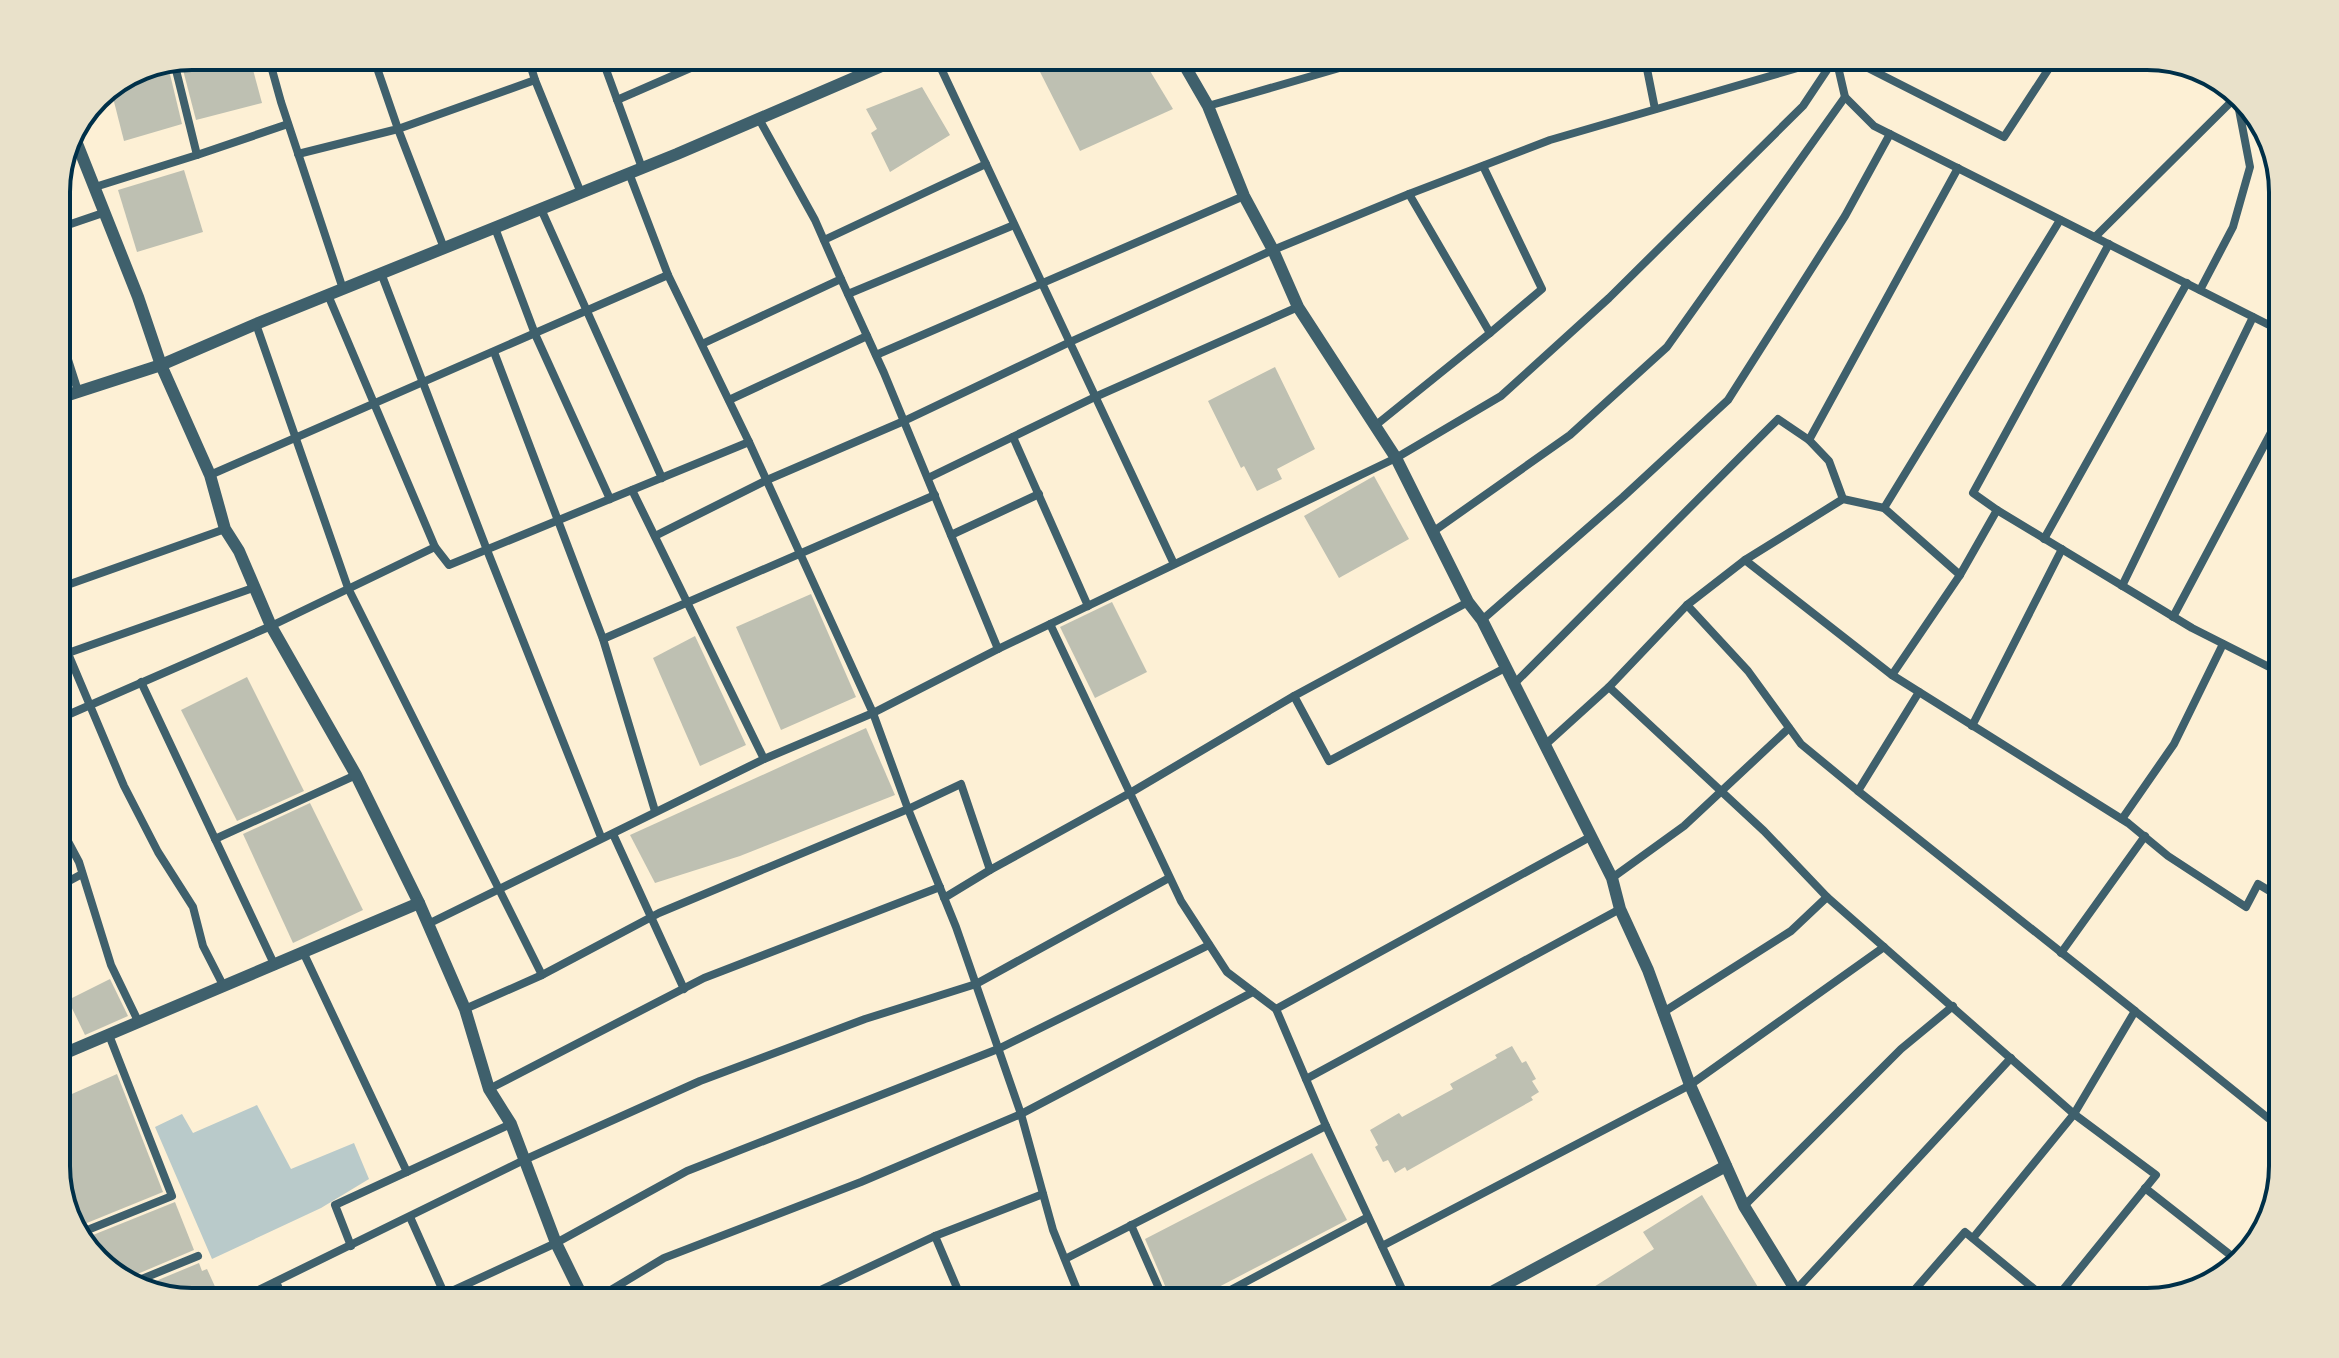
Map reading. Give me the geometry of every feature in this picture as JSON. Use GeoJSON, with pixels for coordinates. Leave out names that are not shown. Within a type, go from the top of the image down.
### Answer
{"type":"FeatureCollection","features":[{"type":"Feature","properties":{"kind":"street"},"geometry":{"type":"LineString","coordinates":[[272,70],[343,289]]}},
{"type":"Feature","properties":{"kind":"street"},"geometry":{"type":"LineString","coordinates":[[378,70],[444,248]]}},
{"type":"Feature","properties":{"kind":"street"},"geometry":{"type":"LineString","coordinates":[[532,70],[581,193]]}},
{"type":"Feature","properties":{"kind":"street"},"geometry":{"type":"LineString","coordinates":[[606,70],[668,275],[767,480],[873,713],[976,984],[1076,1288]]}},
{"type":"Feature","properties":{"kind":"street"},"geometry":{"type":"LineString","coordinates":[[617,100],[686,70]]}},
{"type":"Feature","properties":{"kind":"street"},"geometry":{"type":"LineString","coordinates":[[70,394],[161,365],[872,70]]}},
{"type":"Feature","properties":{"kind":"street"},"geometry":{"type":"LineString","coordinates":[[942,70],[1174,564]]}},
{"type":"Feature","properties":{"kind":"street"},"geometry":{"type":"LineString","coordinates":[[1187,70],[1208,106],[1244,196],[1273,250],[1298,307],[1396,458],[1612,878],[1620,909],[1648,970],[1690,1085],[1726,1166],[1744,1206],[1796,1288]]}},
{"type":"Feature","properties":{"kind":"street"},"geometry":{"type":"LineString","coordinates":[[1208,106],[1332,70]]}},
{"type":"Feature","properties":{"kind":"street"},"geometry":{"type":"LineString","coordinates":[[1647,70],[1655,109]]}},
{"type":"Feature","properties":{"kind":"street"},"geometry":{"type":"LineString","coordinates":[[655,536],[767,480],[904,421],[1070,342],[1273,250],[1409,194],[1550,140],[1792,70]]}},
{"type":"Feature","properties":{"kind":"street"},"geometry":{"type":"LineString","coordinates":[[428,924],[655,811],[764,759],[873,713],[998,649],[1396,458],[1501,396],[1587,318],[1803,106],[1826,70]]}},
{"type":"Feature","properties":{"kind":"street"},"geometry":{"type":"LineString","coordinates":[[1837,70],[1845,97],[1874,126],[2269,325]]}},
{"type":"Feature","properties":{"kind":"street"},"geometry":{"type":"LineString","coordinates":[[1872,70],[2004,137],[2048,70]]}},
{"type":"Feature","properties":{"kind":"street"},"geometry":{"type":"LineString","coordinates":[[176,71],[197,155]]}},
{"type":"Feature","properties":{"kind":"street"},"geometry":{"type":"LineString","coordinates":[[298,154],[398,129],[535,80]]}},
{"type":"Feature","properties":{"kind":"street"},"geometry":{"type":"LineString","coordinates":[[1434,531],[1570,435],[1667,347],[1845,97]]}},
{"type":"Feature","properties":{"kind":"street"},"geometry":{"type":"LineString","coordinates":[[2095,237],[2230,102]]}},
{"type":"Feature","properties":{"kind":"street"},"geometry":{"type":"LineString","coordinates":[[2200,290],[2233,227],[2250,167],[2240,113]]}},
{"type":"Feature","properties":{"kind":"street"},"geometry":{"type":"LineString","coordinates":[[759,119],[824,240],[876,355],[998,649]]}},
{"type":"Feature","properties":{"kind":"street"},"geometry":{"type":"LineString","coordinates":[[95,187],[288,124]]}},
{"type":"Feature","properties":{"kind":"street"},"geometry":{"type":"LineString","coordinates":[[1482,620],[1728,400],[1845,216],[1890,134]]}},
{"type":"Feature","properties":{"kind":"street"},"geometry":{"type":"LineString","coordinates":[[79,148],[138,297],[161,365],[210,475],[225,529],[239,551],[271,626],[356,775],[419,903],[465,1009],[489,1089],[511,1124],[556,1243],[578,1288]]}},
{"type":"Feature","properties":{"kind":"street"},"geometry":{"type":"LineString","coordinates":[[824,240],[986,164]]}},
{"type":"Feature","properties":{"kind":"street"},"geometry":{"type":"LineString","coordinates":[[1376,425],[1542,289],[1483,166]]}},
{"type":"Feature","properties":{"kind":"street"},"geometry":{"type":"LineString","coordinates":[[1809,440],[1958,168]]}},
{"type":"Feature","properties":{"kind":"street"},"geometry":{"type":"LineString","coordinates":[[1409,194],[1490,333]]}},
{"type":"Feature","properties":{"kind":"street"},"geometry":{"type":"LineString","coordinates":[[876,355],[1244,196]]}},
{"type":"Feature","properties":{"kind":"street"},"geometry":{"type":"LineString","coordinates":[[541,209],[662,478]]}},
{"type":"Feature","properties":{"kind":"street"},"geometry":{"type":"LineString","coordinates":[[70,224],[103,213]]}},
{"type":"Feature","properties":{"kind":"street"},"geometry":{"type":"LineString","coordinates":[[1884,508],[2060,220]]}},
{"type":"Feature","properties":{"kind":"street"},"geometry":{"type":"LineString","coordinates":[[848,294],[1014,225]]}},
{"type":"Feature","properties":{"kind":"street"},"geometry":{"type":"LineString","coordinates":[[495,228],[535,334],[610,499]]}},
{"type":"Feature","properties":{"kind":"street"},"geometry":{"type":"LineString","coordinates":[[2109,244],[1973,493],[2173,617],[2269,667]]}},
{"type":"Feature","properties":{"kind":"street"},"geometry":{"type":"LineString","coordinates":[[381,273],[601,837]]}},
{"type":"Feature","properties":{"kind":"street"},"geometry":{"type":"LineString","coordinates":[[210,475],[668,275]]}},
{"type":"Feature","properties":{"kind":"street"},"geometry":{"type":"LineString","coordinates":[[702,344],[841,279]]}},
{"type":"Feature","properties":{"kind":"street"},"geometry":{"type":"LineString","coordinates":[[2044,539],[2187,283]]}},
{"type":"Feature","properties":{"kind":"street"},"geometry":{"type":"LineString","coordinates":[[328,295],[435,547],[449,565],[749,442]]}},
{"type":"Feature","properties":{"kind":"street"},"geometry":{"type":"LineString","coordinates":[[928,478],[1095,397],[1298,307]]}},
{"type":"Feature","properties":{"kind":"street"},"geometry":{"type":"LineString","coordinates":[[2122,586],[2253,317]]}},
{"type":"Feature","properties":{"kind":"street"},"geometry":{"type":"LineString","coordinates":[[256,324],[348,588],[542,975]]}},
{"type":"Feature","properties":{"kind":"street"},"geometry":{"type":"LineString","coordinates":[[729,400],[867,336]]}},
{"type":"Feature","properties":{"kind":"street"},"geometry":{"type":"LineString","coordinates":[[494,352],[603,639],[655,811]]}},
{"type":"Feature","properties":{"kind":"street"},"geometry":{"type":"LineString","coordinates":[[70,366],[78,391]]}},
{"type":"Feature","properties":{"kind":"street"},"geometry":{"type":"LineString","coordinates":[[1513,685],[1778,419],[1809,440],[1829,461],[1843,499]]}},
{"type":"Feature","properties":{"kind":"street"},"geometry":{"type":"LineString","coordinates":[[2173,617],[2269,436]]}},
{"type":"Feature","properties":{"kind":"street"},"geometry":{"type":"LineString","coordinates":[[1013,437],[1088,606]]}},
{"type":"Feature","properties":{"kind":"street"},"geometry":{"type":"LineString","coordinates":[[632,490],[764,759]]}},
{"type":"Feature","properties":{"kind":"street"},"geometry":{"type":"LineString","coordinates":[[951,535],[1039,494]]}},
{"type":"Feature","properties":{"kind":"street"},"geometry":{"type":"LineString","coordinates":[[603,639],[935,495]]}},
{"type":"Feature","properties":{"kind":"street"},"geometry":{"type":"LineString","coordinates":[[1545,745],[1609,687],[1687,605],[1745,560],[1843,499],[1884,508],[1960,575]]}},
{"type":"Feature","properties":{"kind":"street"},"geometry":{"type":"LineString","coordinates":[[1892,675],[1960,575],[1997,510]]}},
{"type":"Feature","properties":{"kind":"street"},"geometry":{"type":"LineString","coordinates":[[70,584],[225,529]]}},
{"type":"Feature","properties":{"kind":"street"},"geometry":{"type":"LineString","coordinates":[[70,714],[271,626],[435,547]]}},
{"type":"Feature","properties":{"kind":"street"},"geometry":{"type":"LineString","coordinates":[[1972,726],[2062,549]]}},
{"type":"Feature","properties":{"kind":"street"},"geometry":{"type":"LineString","coordinates":[[1745,560],[1892,675],[2122,819],[2168,856],[2246,907],[2258,884],[2269,891]]}},
{"type":"Feature","properties":{"kind":"street"},"geometry":{"type":"LineString","coordinates":[[70,652],[253,588]]}},
{"type":"Feature","properties":{"kind":"street"},"geometry":{"type":"LineString","coordinates":[[944,898],[1294,696],[1468,602]]}},
{"type":"Feature","properties":{"kind":"street"},"geometry":{"type":"LineString","coordinates":[[1687,605],[1748,671],[1801,744],[2269,1119]]}},
{"type":"Feature","properties":{"kind":"street"},"geometry":{"type":"LineString","coordinates":[[1050,624],[1181,901],[1227,972],[1276,1009],[1402,1288]]}},
{"type":"Feature","properties":{"kind":"street"},"geometry":{"type":"LineString","coordinates":[[2122,819],[2174,744],[2223,644]]}},
{"type":"Feature","properties":{"kind":"street"},"geometry":{"type":"LineString","coordinates":[[70,658],[130,800],[193,907],[203,946],[224,987]]}},
{"type":"Feature","properties":{"kind":"street"},"geometry":{"type":"LineString","coordinates":[[1294,696],[1329,761],[1505,668]]}},
{"type":"Feature","properties":{"kind":"street"},"geometry":{"type":"LineString","coordinates":[[141,682],[275,966]]}},
{"type":"Feature","properties":{"kind":"street"},"geometry":{"type":"LineString","coordinates":[[1609,687],[1764,831],[1827,897],[2074,1114],[2156,1175],[2063,1288]]}},
{"type":"Feature","properties":{"kind":"street"},"geometry":{"type":"LineString","coordinates":[[1858,791],[1919,692]]}},
{"type":"Feature","properties":{"kind":"street"},"geometry":{"type":"LineString","coordinates":[[1612,878],[1684,826],[1789,728]]}},
{"type":"Feature","properties":{"kind":"street"},"geometry":{"type":"LineString","coordinates":[[215,839],[356,775]]}},
{"type":"Feature","properties":{"kind":"street"},"geometry":{"type":"LineString","coordinates":[[465,1009],[542,975],[650,918],[961,784],[990,870]]}},
{"type":"Feature","properties":{"kind":"street"},"geometry":{"type":"LineString","coordinates":[[613,834],[684,989]]}},
{"type":"Feature","properties":{"kind":"street"},"geometry":{"type":"LineString","coordinates":[[2061,953],[2145,836]]}},
{"type":"Feature","properties":{"kind":"street"},"geometry":{"type":"LineString","coordinates":[[1276,1009],[1590,837]]}},
{"type":"Feature","properties":{"kind":"street"},"geometry":{"type":"LineString","coordinates":[[70,849],[82,874],[111,965],[139,1023]]}},
{"type":"Feature","properties":{"kind":"street"},"geometry":{"type":"LineString","coordinates":[[70,880],[82,874]]}},
{"type":"Feature","properties":{"kind":"street"},"geometry":{"type":"LineString","coordinates":[[263,1288],[524,1160],[700,1081],[865,1019],[976,984],[1169,878]]}},
{"type":"Feature","properties":{"kind":"street"},"geometry":{"type":"LineString","coordinates":[[489,1089],[704,978],[940,887]]}},
{"type":"Feature","properties":{"kind":"street"},"geometry":{"type":"LineString","coordinates":[[1662,1013],[1791,931],[1827,897]]}},
{"type":"Feature","properties":{"kind":"street"},"geometry":{"type":"LineString","coordinates":[[70,1052],[419,903]]}},
{"type":"Feature","properties":{"kind":"street"},"geometry":{"type":"LineString","coordinates":[[1306,1079],[1620,909]]}},
{"type":"Feature","properties":{"kind":"street"},"geometry":{"type":"LineString","coordinates":[[466,1288],[687,1171],[998,1049],[1209,945]]}},
{"type":"Feature","properties":{"kind":"street"},"geometry":{"type":"LineString","coordinates":[[1382,1246],[1690,1085],[1884,947]]}},
{"type":"Feature","properties":{"kind":"street"},"geometry":{"type":"LineString","coordinates":[[304,954],[407,1172]]}},
{"type":"Feature","properties":{"kind":"street"},"geometry":{"type":"LineString","coordinates":[[614,1288],[664,1258],[861,1182],[1021,1114],[1253,992]]}},
{"type":"Feature","properties":{"kind":"street"},"geometry":{"type":"LineString","coordinates":[[1744,1206],[1901,1049],[1953,1006]]}},
{"type":"Feature","properties":{"kind":"street"},"geometry":{"type":"LineString","coordinates":[[1973,1238],[2074,1114],[2135,1011]]}},
{"type":"Feature","properties":{"kind":"street"},"geometry":{"type":"LineString","coordinates":[[88,1230],[172,1196],[109,1035]]}},
{"type":"Feature","properties":{"kind":"street"},"geometry":{"type":"LineString","coordinates":[[1798,1288],[2011,1058]]}},
{"type":"Feature","properties":{"kind":"street"},"geometry":{"type":"LineString","coordinates":[[351,1246],[335,1205],[511,1124]]}},
{"type":"Feature","properties":{"kind":"street"},"geometry":{"type":"LineString","coordinates":[[1065,1259],[1326,1126]]}},
{"type":"Feature","properties":{"kind":"street"},"geometry":{"type":"LineString","coordinates":[[1499,1288],[1726,1166]]}},
{"type":"Feature","properties":{"kind":"street"},"geometry":{"type":"LineString","coordinates":[[2145,1188],[2230,1255]]}},
{"type":"Feature","properties":{"kind":"street"},"geometry":{"type":"LineString","coordinates":[[825,1288],[935,1236],[1043,1194]]}},
{"type":"Feature","properties":{"kind":"street"},"geometry":{"type":"LineString","coordinates":[[410,1217],[442,1288]]}},
{"type":"Feature","properties":{"kind":"street"},"geometry":{"type":"LineString","coordinates":[[1234,1288],[1368,1217]]}},
{"type":"Feature","properties":{"kind":"street"},"geometry":{"type":"LineString","coordinates":[[1131,1225],[1159,1288]]}},
{"type":"Feature","properties":{"kind":"street"},"geometry":{"type":"LineString","coordinates":[[1916,1288],[1965,1232],[2035,1288]]}},
{"type":"Feature","properties":{"kind":"street"},"geometry":{"type":"LineString","coordinates":[[935,1236],[957,1288]]}},
{"type":"Feature","properties":{"kind":"street"},"geometry":{"type":"LineString","coordinates":[[144,1278],[198,1256]]}},
{"type":"Feature","properties":{"kind":"street"},"geometry":{"type":"LineString","coordinates":[[276,1282],[279,1288]]}},
{"type":"Feature","properties":{"kind":"shaded area"},"geometry":{"type":"Polygon","coordinates":[[[257,1105],[291,1169],[354,1143],[369,1179],[321,1208],[212,1259],[155,1127],[182,1114],[193,1133],[257,1105]]]}},
{"type":"Feature","properties":{"kind":"building"},"geometry":{"type":"Polygon","coordinates":[[[253,70],[262,103],[196,120],[183,71],[253,70]]]}},
{"type":"Feature","properties":{"kind":"building"},"geometry":{"type":"Polygon","coordinates":[[[1039,70],[1149,70],[1173,109],[1080,151],[1039,70]]]}},
{"type":"Feature","properties":{"kind":"building"},"geometry":{"type":"Polygon","coordinates":[[[170,72],[182,124],[124,141],[113,98],[131,86],[170,72]]]}},
{"type":"Feature","properties":{"kind":"building"},"geometry":{"type":"Polygon","coordinates":[[[922,87],[950,135],[890,172],[871,133],[877,129],[866,109],[922,87]]]}},
{"type":"Feature","properties":{"kind":"building"},"geometry":{"type":"Polygon","coordinates":[[[184,170],[203,232],[137,252],[118,190],[184,170]]]}},
{"type":"Feature","properties":{"kind":"building"},"geometry":{"type":"Polygon","coordinates":[[[1275,367],[1315,449],[1277,469],[1282,479],[1257,491],[1244,466],[1241,468],[1208,401],[1275,367]]]}},
{"type":"Feature","properties":{"kind":"building"},"geometry":{"type":"Polygon","coordinates":[[[1374,476],[1409,539],[1339,578],[1304,516],[1374,476]]]}},
{"type":"Feature","properties":{"kind":"building"},"geometry":{"type":"Polygon","coordinates":[[[811,594],[856,697],[781,730],[736,627],[811,594]]]}},
{"type":"Feature","properties":{"kind":"building"},"geometry":{"type":"Polygon","coordinates":[[[1112,602],[1147,672],[1095,698],[1060,627],[1112,602]]]}},
{"type":"Feature","properties":{"kind":"building"},"geometry":{"type":"Polygon","coordinates":[[[695,636],[746,745],[700,766],[653,658],[695,636]]]}},
{"type":"Feature","properties":{"kind":"building"},"geometry":{"type":"Polygon","coordinates":[[[247,677],[304,791],[237,821],[181,710],[247,677]]]}},
{"type":"Feature","properties":{"kind":"building"},"geometry":{"type":"Polygon","coordinates":[[[866,728],[895,795],[740,856],[655,883],[630,835],[866,728]]]}},
{"type":"Feature","properties":{"kind":"building"},"geometry":{"type":"Polygon","coordinates":[[[310,803],[363,910],[293,943],[243,834],[310,803]]]}},
{"type":"Feature","properties":{"kind":"building"},"geometry":{"type":"Polygon","coordinates":[[[110,979],[128,1016],[85,1035],[70,999],[110,979]]]}},
{"type":"Feature","properties":{"kind":"building"},"geometry":{"type":"Polygon","coordinates":[[[1512,1046],[1522,1063],[1526,1061],[1536,1079],[1532,1081],[1539,1092],[1531,1097],[1533,1100],[1407,1171],[1405,1167],[1395,1173],[1388,1160],[1383,1162],[1370,1130],[1399,1113],[1402,1117],[1453,1089],[1450,1084],[1512,1046]]]}},
{"type":"Feature","properties":{"kind":"building"},"geometry":{"type":"Polygon","coordinates":[[[117,1074],[163,1192],[85,1224],[76,1205],[70,1174],[70,1095],[117,1074]]]}},
{"type":"Feature","properties":{"kind":"building"},"geometry":{"type":"Polygon","coordinates":[[[1312,1153],[1347,1220],[1217,1288],[1166,1288],[1145,1239],[1312,1153]]]}},
{"type":"Feature","properties":{"kind":"building"},"geometry":{"type":"Polygon","coordinates":[[[1702,1195],[1758,1288],[1592,1288],[1654,1249],[1643,1232],[1702,1195]]]}},
{"type":"Feature","properties":{"kind":"building"},"geometry":{"type":"Polygon","coordinates":[[[175,1202],[194,1250],[136,1275],[118,1263],[92,1235],[175,1202]]]}},
{"type":"Feature","properties":{"kind":"building"},"geometry":{"type":"Polygon","coordinates":[[[199,1263],[202,1271],[207,1269],[216,1288],[176,1287],[154,1282],[199,1263]]]}}]}
